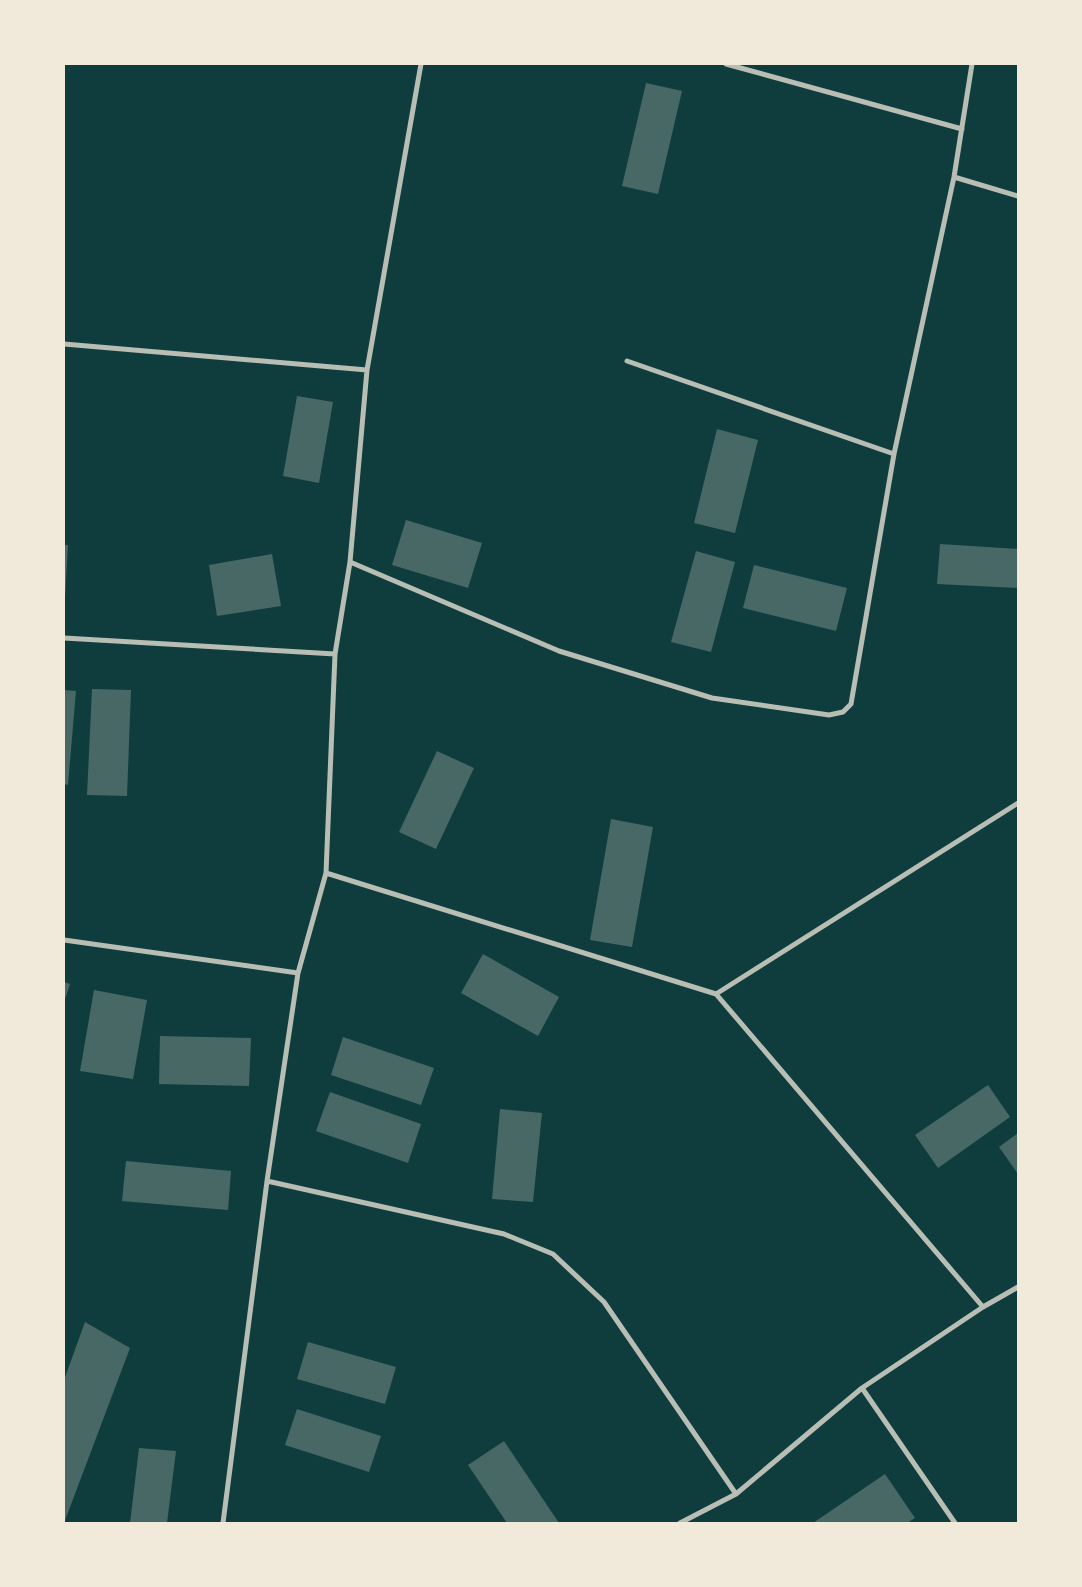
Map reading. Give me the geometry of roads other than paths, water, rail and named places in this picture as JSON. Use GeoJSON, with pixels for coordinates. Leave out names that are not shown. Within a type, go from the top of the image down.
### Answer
{"type":"FeatureCollection","features":[{"type":"Feature","properties":{"kind":"street"},"geometry":{"type":"LineString","coordinates":[[223,1523],[267,1181],[298,973],[326,873],[335,654],[350,562],[368,370],[421,64]]}},
{"type":"Feature","properties":{"kind":"street"},"geometry":{"type":"LineString","coordinates":[[726,64],[962,129]]}},
{"type":"Feature","properties":{"kind":"street"},"geometry":{"type":"LineString","coordinates":[[350,562],[560,651],[712,698],[829,716],[843,712],[851,704],[894,454],[954,177],[972,64]]}},
{"type":"Feature","properties":{"kind":"street"},"geometry":{"type":"LineString","coordinates":[[954,177],[1018,196]]}},
{"type":"Feature","properties":{"kind":"street"},"geometry":{"type":"LineString","coordinates":[[64,344],[368,370]]}},
{"type":"Feature","properties":{"kind":"street"},"geometry":{"type":"LineString","coordinates":[[627,361],[894,454]]}},
{"type":"Feature","properties":{"kind":"street"},"geometry":{"type":"LineString","coordinates":[[64,638],[335,654]]}},
{"type":"Feature","properties":{"kind":"street"},"geometry":{"type":"LineString","coordinates":[[716,994],[1018,803]]}},
{"type":"Feature","properties":{"kind":"street"},"geometry":{"type":"LineString","coordinates":[[326,873],[716,994],[984,1307]]}},
{"type":"Feature","properties":{"kind":"street"},"geometry":{"type":"LineString","coordinates":[[64,940],[298,973]]}},
{"type":"Feature","properties":{"kind":"street"},"geometry":{"type":"LineString","coordinates":[[267,1181],[504,1234],[553,1254],[604,1302],[736,1494]]}},
{"type":"Feature","properties":{"kind":"street"},"geometry":{"type":"LineString","coordinates":[[680,1523],[736,1494],[862,1388],[984,1307],[1018,1287]]}},
{"type":"Feature","properties":{"kind":"street"},"geometry":{"type":"LineString","coordinates":[[862,1388],[955,1523]]}}]}
